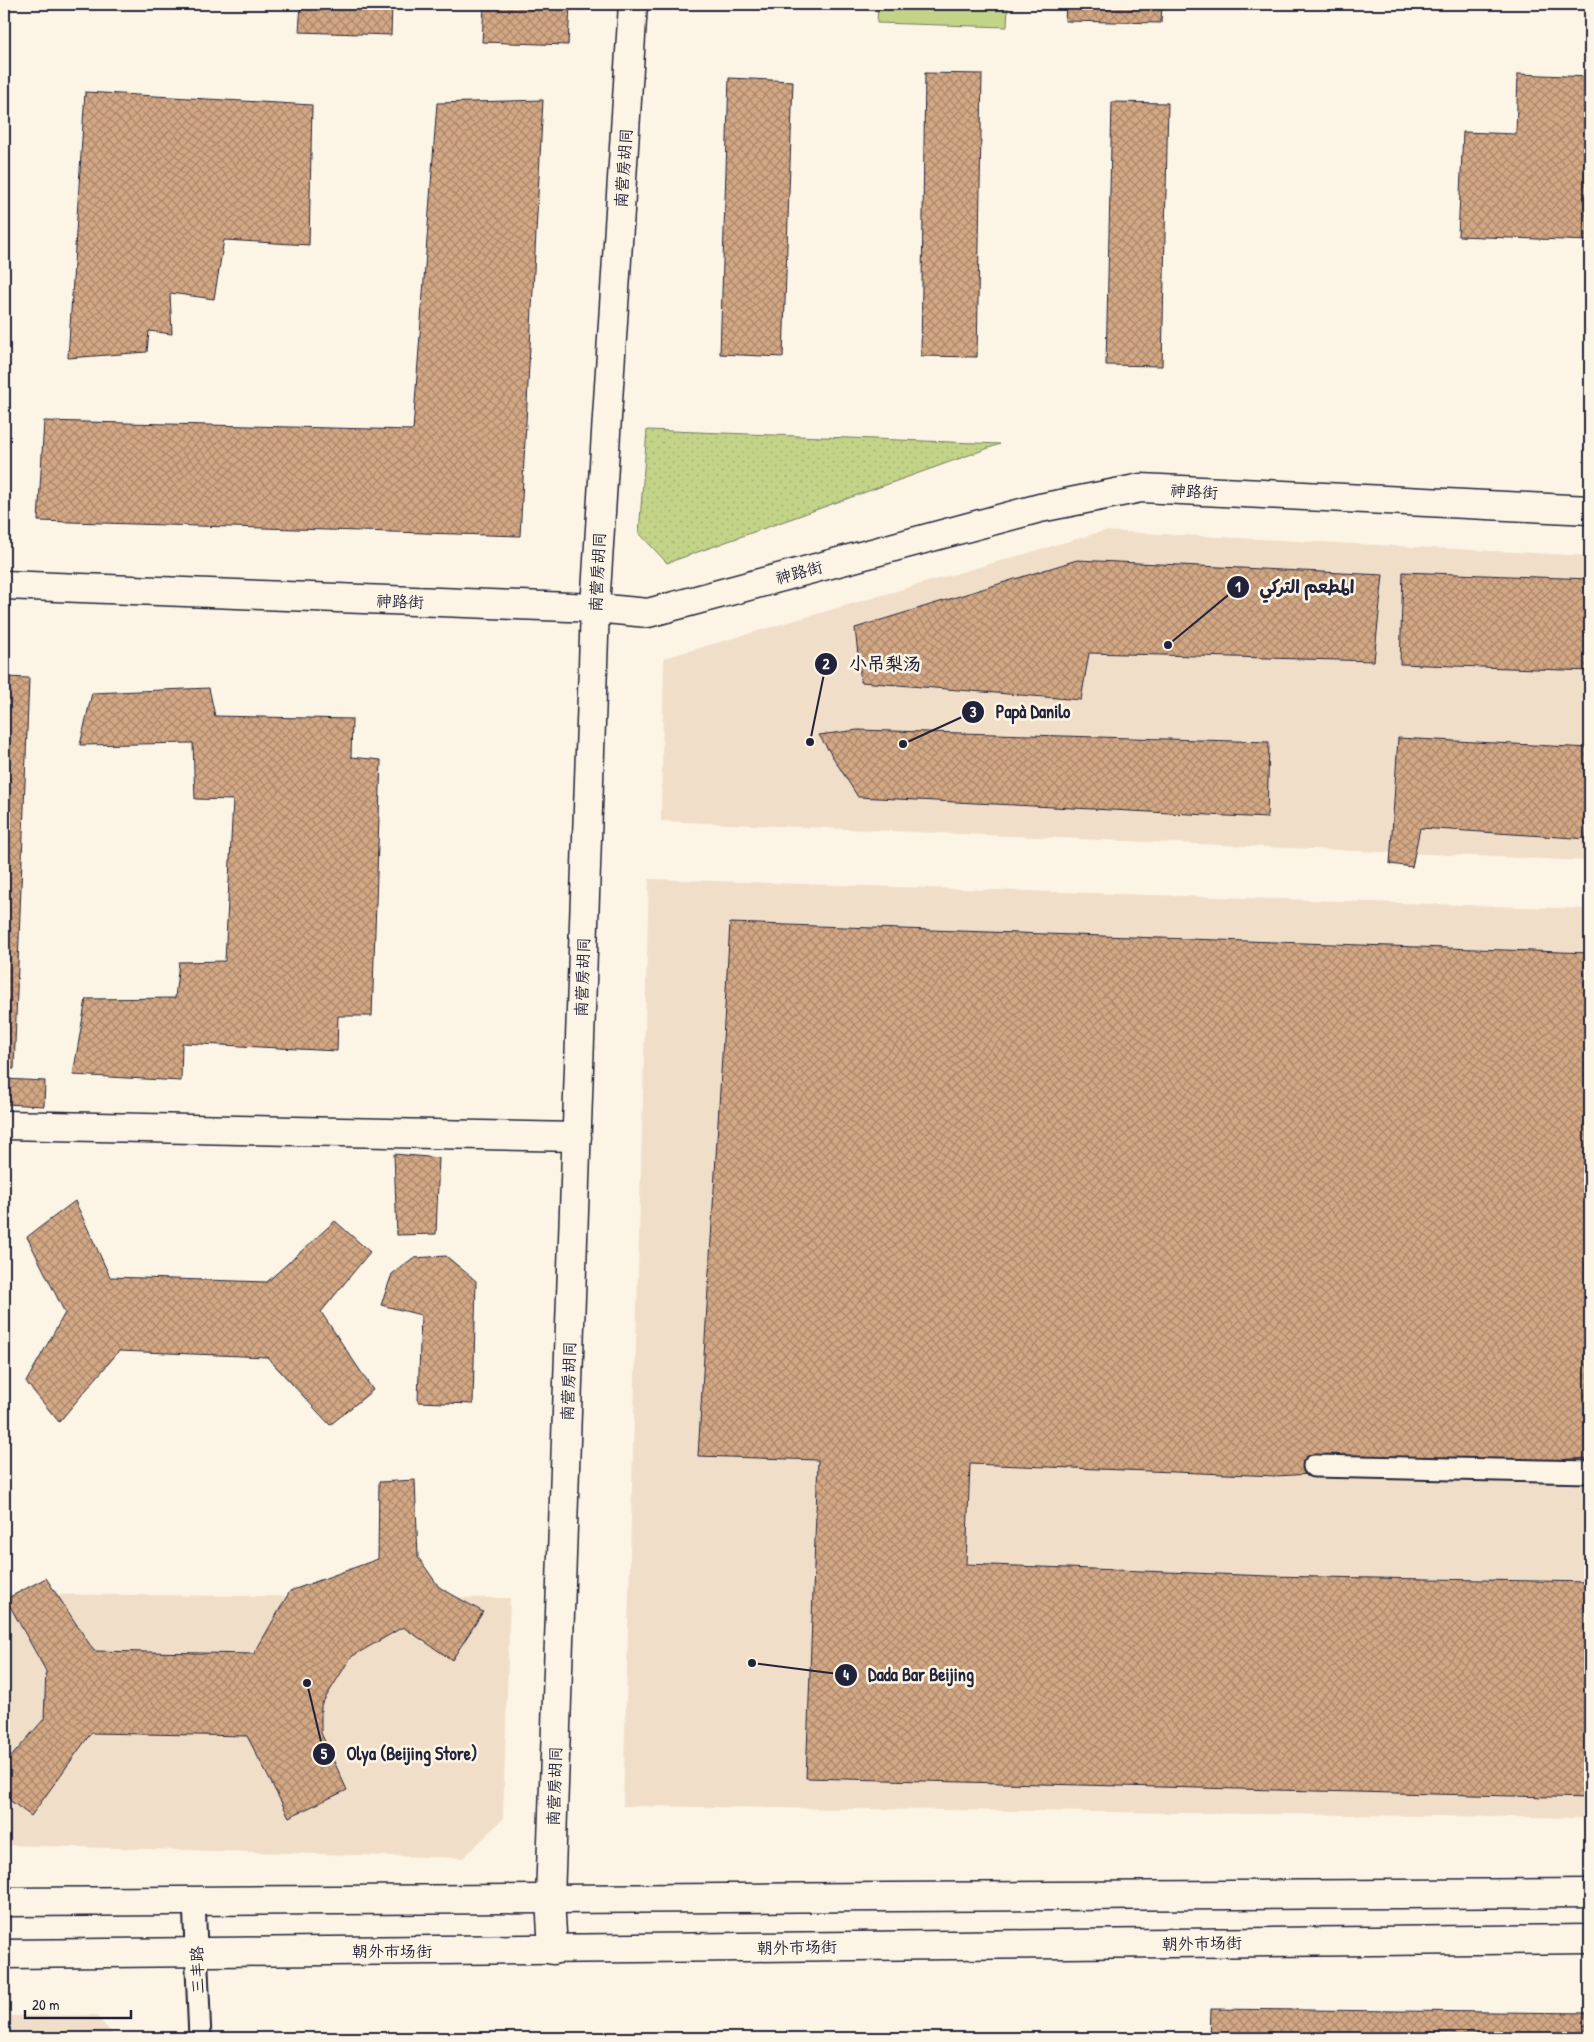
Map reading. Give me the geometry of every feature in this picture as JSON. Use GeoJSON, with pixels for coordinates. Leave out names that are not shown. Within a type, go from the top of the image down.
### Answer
{"type":"FeatureCollection","features":[{"type":"Feature","properties":{"kind":"street","name":"南营房胡同"},"geometry":{"type":"LineString","coordinates":[[553,1950],[550,1899],[595,608],[634,4]]}},
{"type":"Feature","properties":{"kind":"street","name":"神路街"},"geometry":{"type":"LineString","coordinates":[[4,585],[595,608],[648,613],[1040,508],[1142,488],[1590,510]]}},
{"type":"Feature","properties":{"kind":"street"},"geometry":{"type":"LineString","coordinates":[[4,1125],[577,1137]]}},
{"type":"Feature","properties":{"kind":"street"},"geometry":{"type":"LineString","coordinates":[[4,1902],[1590,1893]]}},
{"type":"Feature","properties":{"kind":"street","name":"朝外市场街"},"geometry":{"type":"LineString","coordinates":[[4,1954],[1590,1939]]}},
{"type":"Feature","properties":{"kind":"lane"},"geometry":{"type":"LineString","coordinates":[[1314,1466],[1590,1472]]}},
{"type":"Feature","properties":{"kind":"lane","name":"三丰路"},"geometry":{"type":"LineString","coordinates":[[194,1901],[200,2038]]}},
{"type":"Feature","properties":{"kind":"shaded area"},"geometry":{"type":"Polygon","coordinates":[[[1104,531],[1590,556],[1590,861],[661,821],[664,658],[1104,531]]]}},
{"type":"Feature","properties":{"kind":"shaded area"},"geometry":{"type":"Polygon","coordinates":[[[649,879],[1590,909],[1590,1818],[623,1806],[649,879]]]}},
{"type":"Feature","properties":{"kind":"shaded area"},"geometry":{"type":"Polygon","coordinates":[[[4,1594],[510,1598],[503,1819],[463,1858],[4,1845],[4,1594]]]}},
{"type":"Feature","properties":{"kind":"shaded area"},"geometry":{"type":"Polygon","coordinates":[[[96,2015],[116,2038],[4,2038],[4,2016],[96,2015]]]}},
{"type":"Feature","properties":{"kind":"green space"},"geometry":{"type":"Polygon","coordinates":[[[878,4],[1008,4],[1007,27],[877,23],[878,4]]]}},
{"type":"Feature","properties":{"kind":"green space"},"geometry":{"type":"Polygon","coordinates":[[[647,430],[1000,444],[667,563],[639,533],[647,430]]]}},
{"type":"Feature","properties":{"kind":"building"},"geometry":{"type":"Polygon","coordinates":[[[301,4],[392,4],[391,35],[299,32],[301,4]]]}},
{"type":"Feature","properties":{"kind":"building"},"geometry":{"type":"Polygon","coordinates":[[[484,4],[570,4],[568,45],[482,42],[484,4]]]}},
{"type":"Feature","properties":{"kind":"building"},"geometry":{"type":"Polygon","coordinates":[[[1066,4],[1162,4],[1161,23],[1065,21],[1066,4]]]}},
{"type":"Feature","properties":{"kind":"building"},"geometry":{"type":"Polygon","coordinates":[[[925,73],[982,74],[977,357],[921,356],[925,73]]]}},
{"type":"Feature","properties":{"kind":"building"},"geometry":{"type":"Polygon","coordinates":[[[1518,74],[1590,77],[1590,241],[1458,236],[1463,132],[1516,134],[1518,74]]]}},
{"type":"Feature","properties":{"kind":"building"},"geometry":{"type":"Polygon","coordinates":[[[729,78],[793,81],[783,357],[720,354],[729,78]]]}},
{"type":"Feature","properties":{"kind":"building"},"geometry":{"type":"Polygon","coordinates":[[[85,92],[312,105],[309,245],[224,240],[214,299],[170,293],[172,334],[149,331],[147,352],[68,358],[85,92]]]}},
{"type":"Feature","properties":{"kind":"building"},"geometry":{"type":"Polygon","coordinates":[[[543,100],[520,536],[38,521],[44,421],[413,430],[437,103],[543,100]]]}},
{"type":"Feature","properties":{"kind":"building"},"geometry":{"type":"Polygon","coordinates":[[[1112,102],[1168,103],[1162,366],[1106,365],[1112,102]]]}},
{"type":"Feature","properties":{"kind":"building"},"geometry":{"type":"Polygon","coordinates":[[[1077,560],[1383,575],[1374,661],[1089,653],[1081,700],[861,682],[855,628],[1077,560]]]}},
{"type":"Feature","properties":{"kind":"building"},"geometry":{"type":"Polygon","coordinates":[[[1403,572],[1590,579],[1590,671],[1400,664],[1403,572]]]}},
{"type":"Feature","properties":{"kind":"building"},"geometry":{"type":"Polygon","coordinates":[[[4,677],[29,678],[14,1069],[4,1068],[4,677]]]}},
{"type":"Feature","properties":{"kind":"building"},"geometry":{"type":"Polygon","coordinates":[[[209,688],[215,716],[352,719],[351,757],[381,760],[372,1016],[338,1016],[337,1051],[182,1043],[181,1081],[73,1075],[86,999],[175,998],[179,962],[225,961],[233,800],[195,799],[193,743],[80,745],[92,693],[209,688]]]}},
{"type":"Feature","properties":{"kind":"building"},"geometry":{"type":"Polygon","coordinates":[[[858,730],[1269,742],[1267,818],[858,797],[819,735],[858,730]]]}},
{"type":"Feature","properties":{"kind":"building"},"geometry":{"type":"Polygon","coordinates":[[[1398,738],[1590,748],[1590,839],[1420,828],[1412,867],[1390,864],[1398,738]]]}},
{"type":"Feature","properties":{"kind":"building"},"geometry":{"type":"Polygon","coordinates":[[[730,923],[1590,953],[1590,1458],[1276,1476],[970,1464],[966,1564],[1268,1576],[1590,1582],[1590,1798],[806,1778],[818,1460],[698,1456],[730,923]]]}},
{"type":"Feature","properties":{"kind":"building"},"geometry":{"type":"Polygon","coordinates":[[[4,1079],[45,1081],[44,1106],[4,1104],[4,1079]]]}},
{"type":"Feature","properties":{"kind":"building"},"geometry":{"type":"Polygon","coordinates":[[[394,1154],[439,1158],[436,1234],[397,1235],[394,1154]]]}},
{"type":"Feature","properties":{"kind":"building"},"geometry":{"type":"Polygon","coordinates":[[[75,1201],[110,1277],[267,1282],[335,1221],[370,1252],[321,1312],[373,1390],[330,1425],[267,1357],[119,1351],[59,1422],[26,1382],[65,1313],[27,1237],[75,1201]]]}},
{"type":"Feature","properties":{"kind":"building"},"geometry":{"type":"Polygon","coordinates":[[[446,1256],[476,1281],[473,1404],[418,1402],[421,1315],[381,1305],[392,1274],[413,1258],[446,1256]]]}},
{"type":"Feature","properties":{"kind":"building"},"geometry":{"type":"Polygon","coordinates":[[[415,1480],[418,1557],[439,1587],[483,1612],[452,1660],[403,1627],[351,1657],[321,1705],[321,1733],[347,1790],[289,1817],[247,1736],[91,1733],[31,1816],[4,1796],[4,1765],[44,1719],[46,1671],[6,1599],[46,1578],[94,1651],[254,1654],[290,1591],[378,1559],[379,1482],[415,1480]]]}},
{"type":"Feature","properties":{"kind":"building"},"geometry":{"type":"Polygon","coordinates":[[[1211,2009],[1590,2013],[1590,2038],[1210,2038],[1211,2009]]]}},
{"type":"Feature","properties":{"kind":"place","name":"المطعم التركي"},"geometry":{"type":"Point","coordinates":[1168,645]}},
{"type":"Feature","properties":{"kind":"place","name":"小吊梨汤"},"geometry":{"type":"Point","coordinates":[810,742]}},
{"type":"Feature","properties":{"kind":"place","name":"Papà Danilo"},"geometry":{"type":"Point","coordinates":[903,744]}},
{"type":"Feature","properties":{"kind":"place","name":"Dada Bar Beijing"},"geometry":{"type":"Point","coordinates":[752,1663]}},
{"type":"Feature","properties":{"kind":"place","name":"Olya (Beijing Store)"},"geometry":{"type":"Point","coordinates":[307,1683]}}]}
